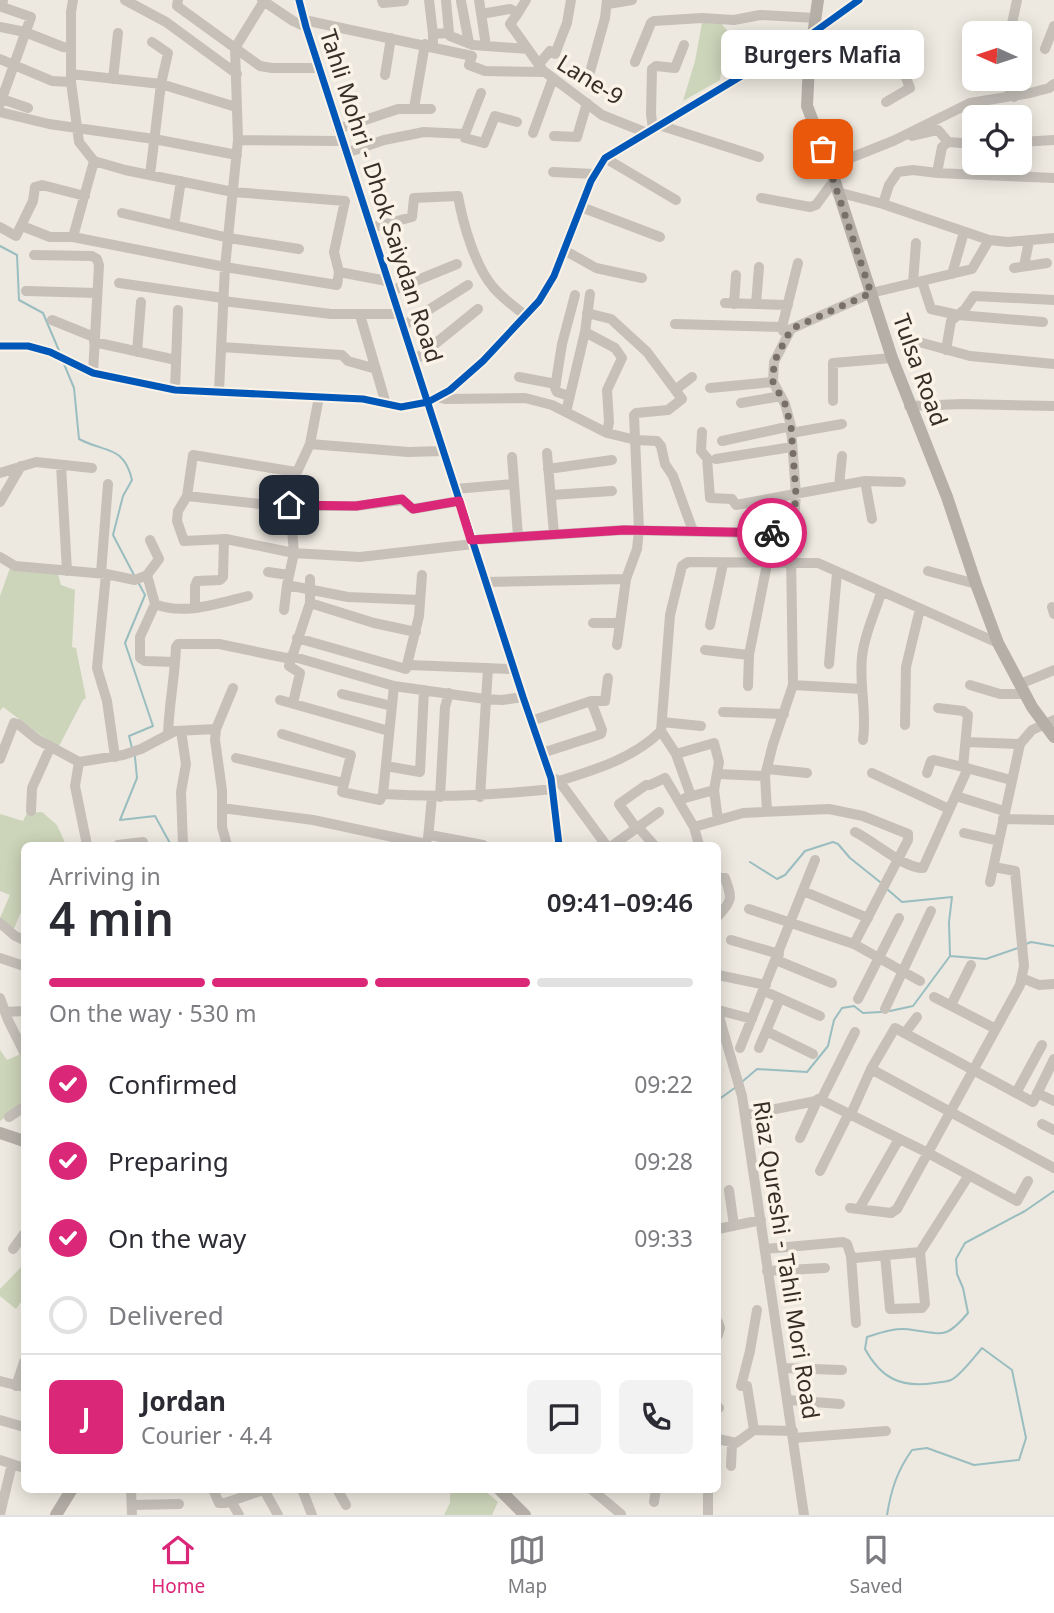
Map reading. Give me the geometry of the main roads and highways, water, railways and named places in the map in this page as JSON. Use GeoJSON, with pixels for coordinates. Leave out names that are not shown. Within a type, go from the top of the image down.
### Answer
{"type":"FeatureCollection","features":[{"type":"Feature","properties":{"kind":"main road","name":"Tulsa Road"},"geometry":{"type":"LineString","coordinates":[[818,0],[807,106],[830,166],[909,406],[947,497],[998,643],[1022,689],[1049,722],[1054,737]]}},
{"type":"Feature","properties":{"kind":"main road"},"geometry":{"type":"LineString","coordinates":[[4,1122],[21,1132]]}},
{"type":"Feature","properties":{"kind":"main road"},"geometry":{"type":"LineString","coordinates":[[0,1133],[21,1140]]}},
{"type":"Feature","properties":{"kind":"main road"},"geometry":{"type":"LineString","coordinates":[[56,1515],[70,1493]]}},
{"type":"Feature","properties":{"kind":"main road"},"geometry":{"type":"LineString","coordinates":[[494,1493],[506,1504],[513,1504]]}},
{"type":"Feature","properties":{"kind":"main road"},"geometry":{"type":"LineString","coordinates":[[503,1493],[525,1515]]}},
{"type":"Feature","properties":{"kind":"waterway"},"geometry":{"type":"LineString","coordinates":[[0,246],[17,255],[19,300],[43,313],[60,353]]}},
{"type":"Feature","properties":{"kind":"waterway"},"geometry":{"type":"LineString","coordinates":[[64,364],[74,388],[79,439],[119,455],[132,480],[123,496],[113,535],[135,577]]}},
{"type":"Feature","properties":{"kind":"waterway"},"geometry":{"type":"LineString","coordinates":[[132,748],[129,736],[153,726],[125,643],[145,595],[138,582]]}},
{"type":"Feature","properties":{"kind":"waterway"},"geometry":{"type":"LineString","coordinates":[[135,757],[137,778],[120,820],[155,816],[169,842]]}},
{"type":"Feature","properties":{"kind":"waterway"},"geometry":{"type":"LineString","coordinates":[[750,862],[777,879],[785,875],[805,851],[833,842],[880,882]]}},
{"type":"Feature","properties":{"kind":"waterway"},"geometry":{"type":"LineString","coordinates":[[887,889],[902,902],[952,897],[949,922],[950,956]]}},
{"type":"Feature","properties":{"kind":"waterway"},"geometry":{"type":"LineString","coordinates":[[1026,944],[1031,942],[1054,946]]}},
{"type":"Feature","properties":{"kind":"waterway"},"geometry":{"type":"LineString","coordinates":[[890,1011],[913,1006],[950,956],[986,959],[1018,948]]}},
{"type":"Feature","properties":{"kind":"waterway"},"geometry":{"type":"LineString","coordinates":[[743,1081],[757,1069],[807,1072],[828,1046],[834,1020],[842,1008],[854,1006],[863,1013],[881,1012]]}},
{"type":"Feature","properties":{"kind":"waterway"},"geometry":{"type":"LineString","coordinates":[[721,1098],[736,1087]]}},
{"type":"Feature","properties":{"kind":"waterway"},"geometry":{"type":"LineString","coordinates":[[887,1515],[895,1481],[912,1450],[927,1448],[974,1465],[1019,1460],[1026,1438],[1012,1370],[982,1348],[955,1378],[934,1383],[911,1384],[893,1379],[878,1367],[865,1349],[867,1337],[901,1329],[931,1333],[949,1331],[968,1313],[957,1274],[956,1259],[965,1243],[1025,1211],[1054,1191]]}},
{"type":"Feature","properties":{"kind":"place","name":"Burgers Mafia"},"geometry":{"type":"Point","coordinates":[823,149]}}]}
